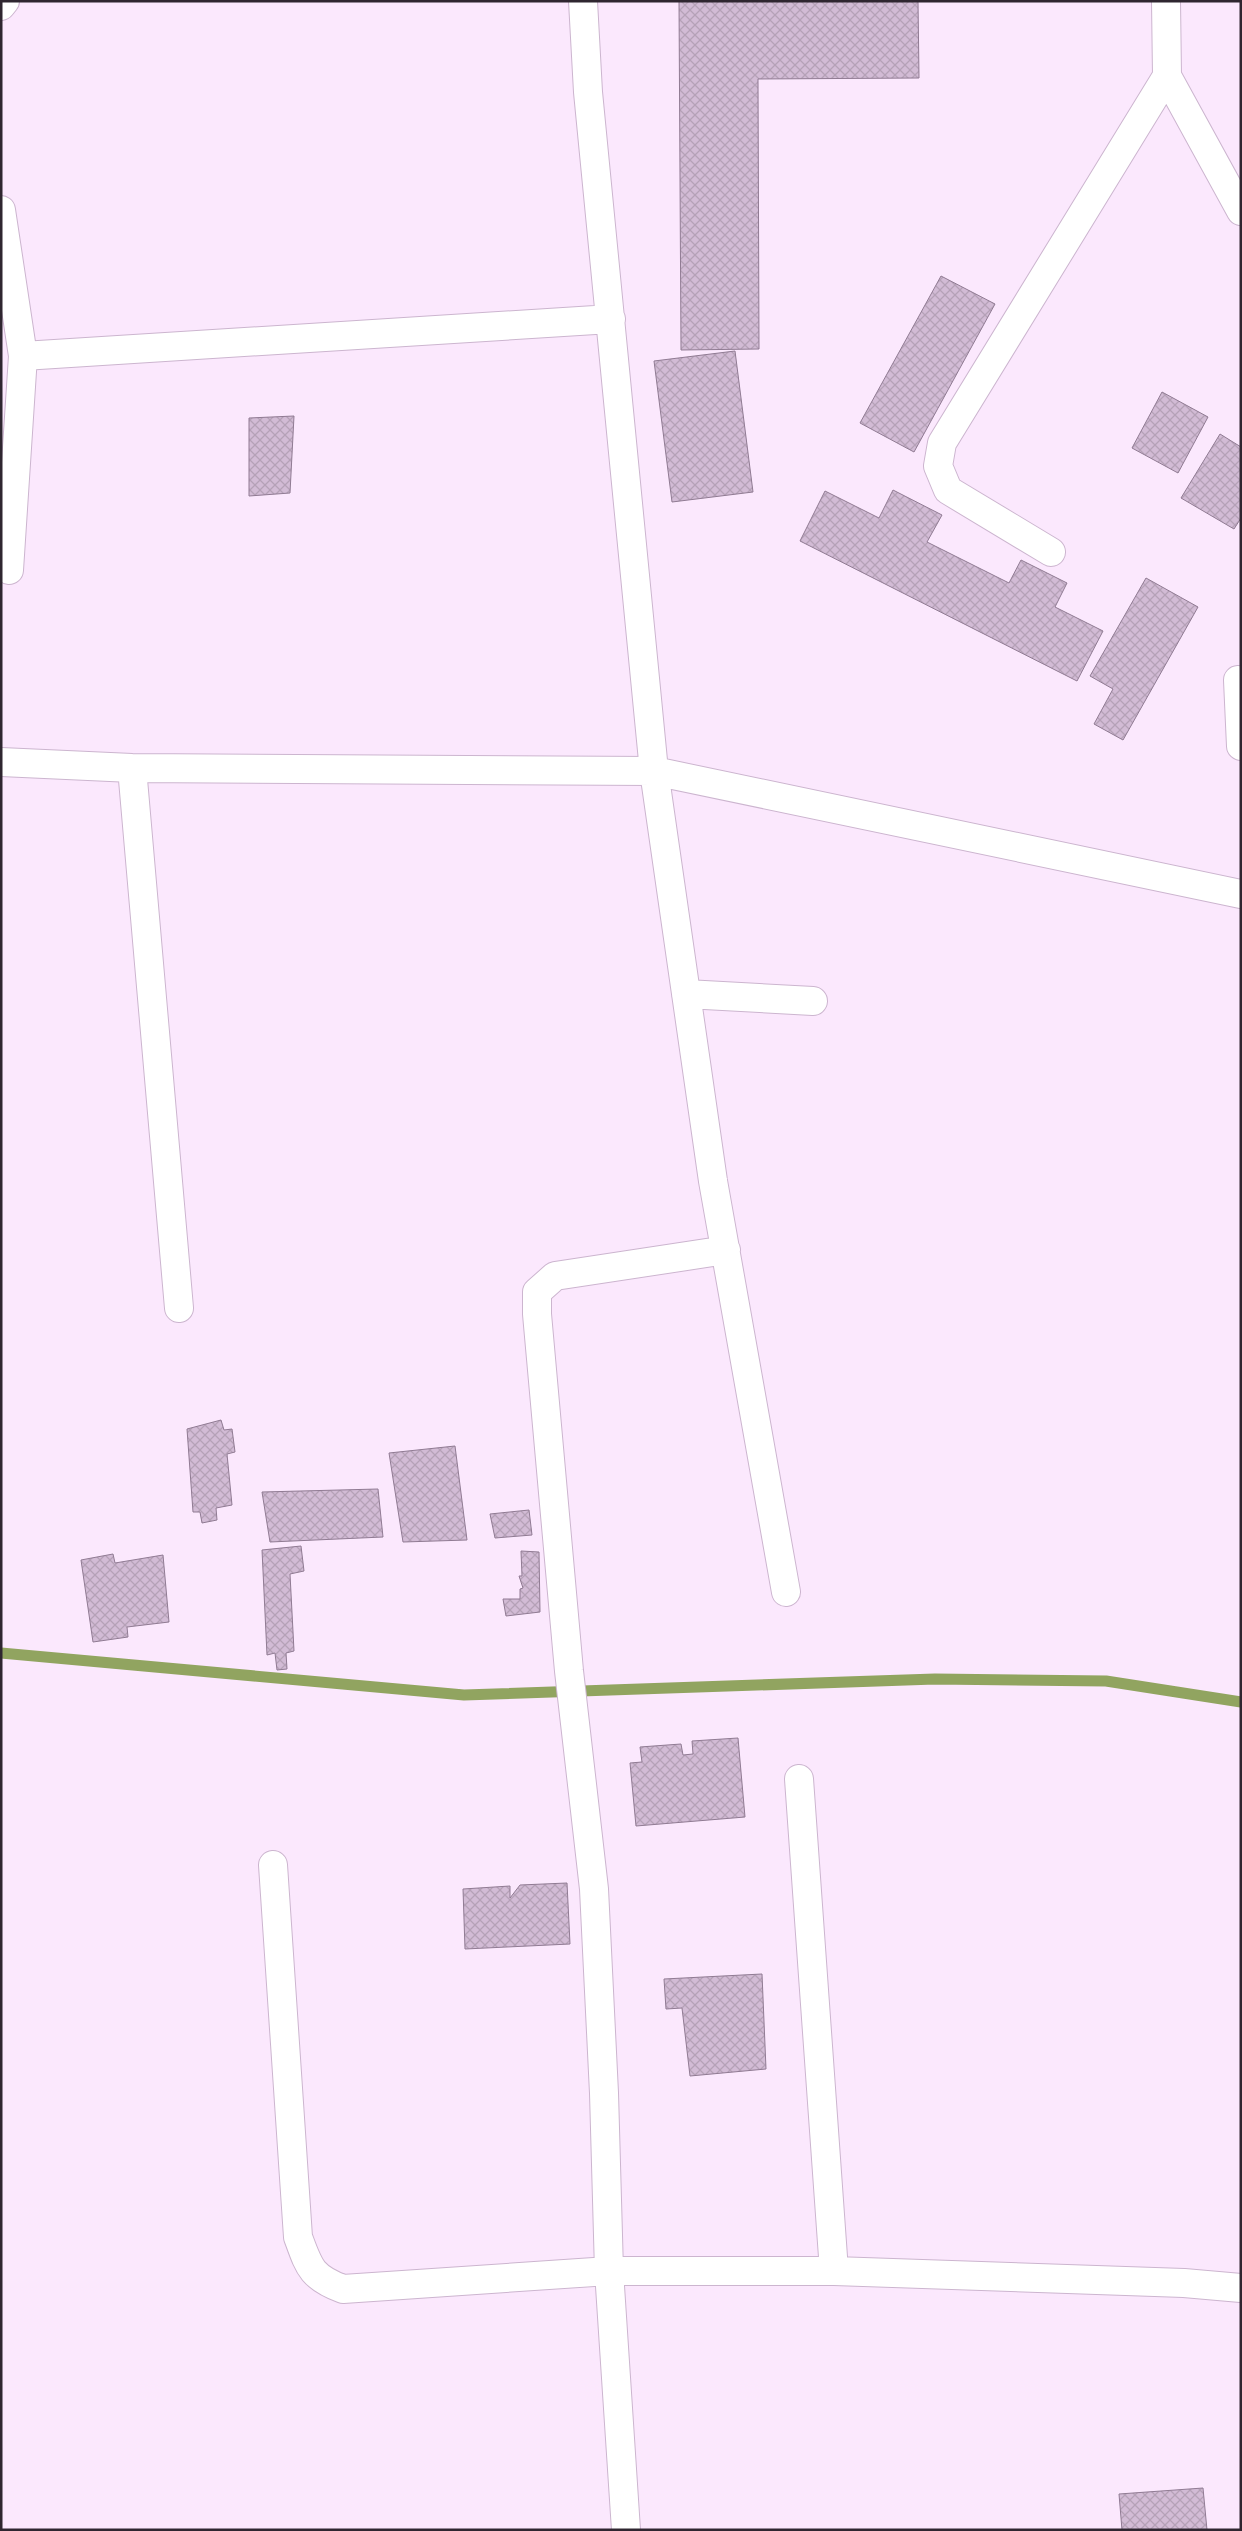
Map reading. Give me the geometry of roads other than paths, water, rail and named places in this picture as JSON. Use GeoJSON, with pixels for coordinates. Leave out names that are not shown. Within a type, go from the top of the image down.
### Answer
{"type":"FeatureCollection","features":[{"type":"Feature","properties":{"kind":"street"},"geometry":{"type":"LineString","coordinates":[[1,6],[5,1]]}},
{"type":"Feature","properties":{"kind":"street"},"geometry":{"type":"LineString","coordinates":[[583,1],[588,92],[654,771],[713,1181],[786,1592]]}},
{"type":"Feature","properties":{"kind":"street"},"geometry":{"type":"LineString","coordinates":[[1166,1],[1167,76],[1241,210]]}},
{"type":"Feature","properties":{"kind":"street"},"geometry":{"type":"LineString","coordinates":[[1051,552],[948,490],[938,466],[942,443],[1167,76]]}},
{"type":"Feature","properties":{"kind":"street"},"geometry":{"type":"LineString","coordinates":[[1,210],[23,356],[9,570]]}},
{"type":"Feature","properties":{"kind":"street"},"geometry":{"type":"LineString","coordinates":[[23,356],[611,319]]}},
{"type":"Feature","properties":{"kind":"street"},"geometry":{"type":"LineString","coordinates":[[1238,680],[1241,746]]}},
{"type":"Feature","properties":{"kind":"street"},"geometry":{"type":"LineString","coordinates":[[1,762],[132,768],[654,771],[1241,894]]}},
{"type":"Feature","properties":{"kind":"street"},"geometry":{"type":"LineString","coordinates":[[132,768],[178,1308]]}},
{"type":"Feature","properties":{"kind":"street"},"geometry":{"type":"LineString","coordinates":[[686,994],[813,1001]]}},
{"type":"Feature","properties":{"kind":"street"},"geometry":{"type":"LineString","coordinates":[[626,2530],[609,2271],[604,2093],[594,1889],[569,1671],[537,1314],[537,1292],[555,1276],[726,1250]]}},
{"type":"Feature","properties":{"kind":"street"},"geometry":{"type":"LineString","coordinates":[[799,1779],[834,2271]]}},
{"type":"Feature","properties":{"kind":"street"},"geometry":{"type":"LineString","coordinates":[[273,1864],[298,2236],[308,2264],[322,2281],[343,2289],[609,2271],[834,2271],[1184,2283],[1241,2288]]}},
{"type":"Feature","properties":{"kind":"waterway"},"geometry":{"type":"LineString","coordinates":[[1,1653],[464,1695],[935,1679],[1106,1681],[1241,1702]]}}]}
